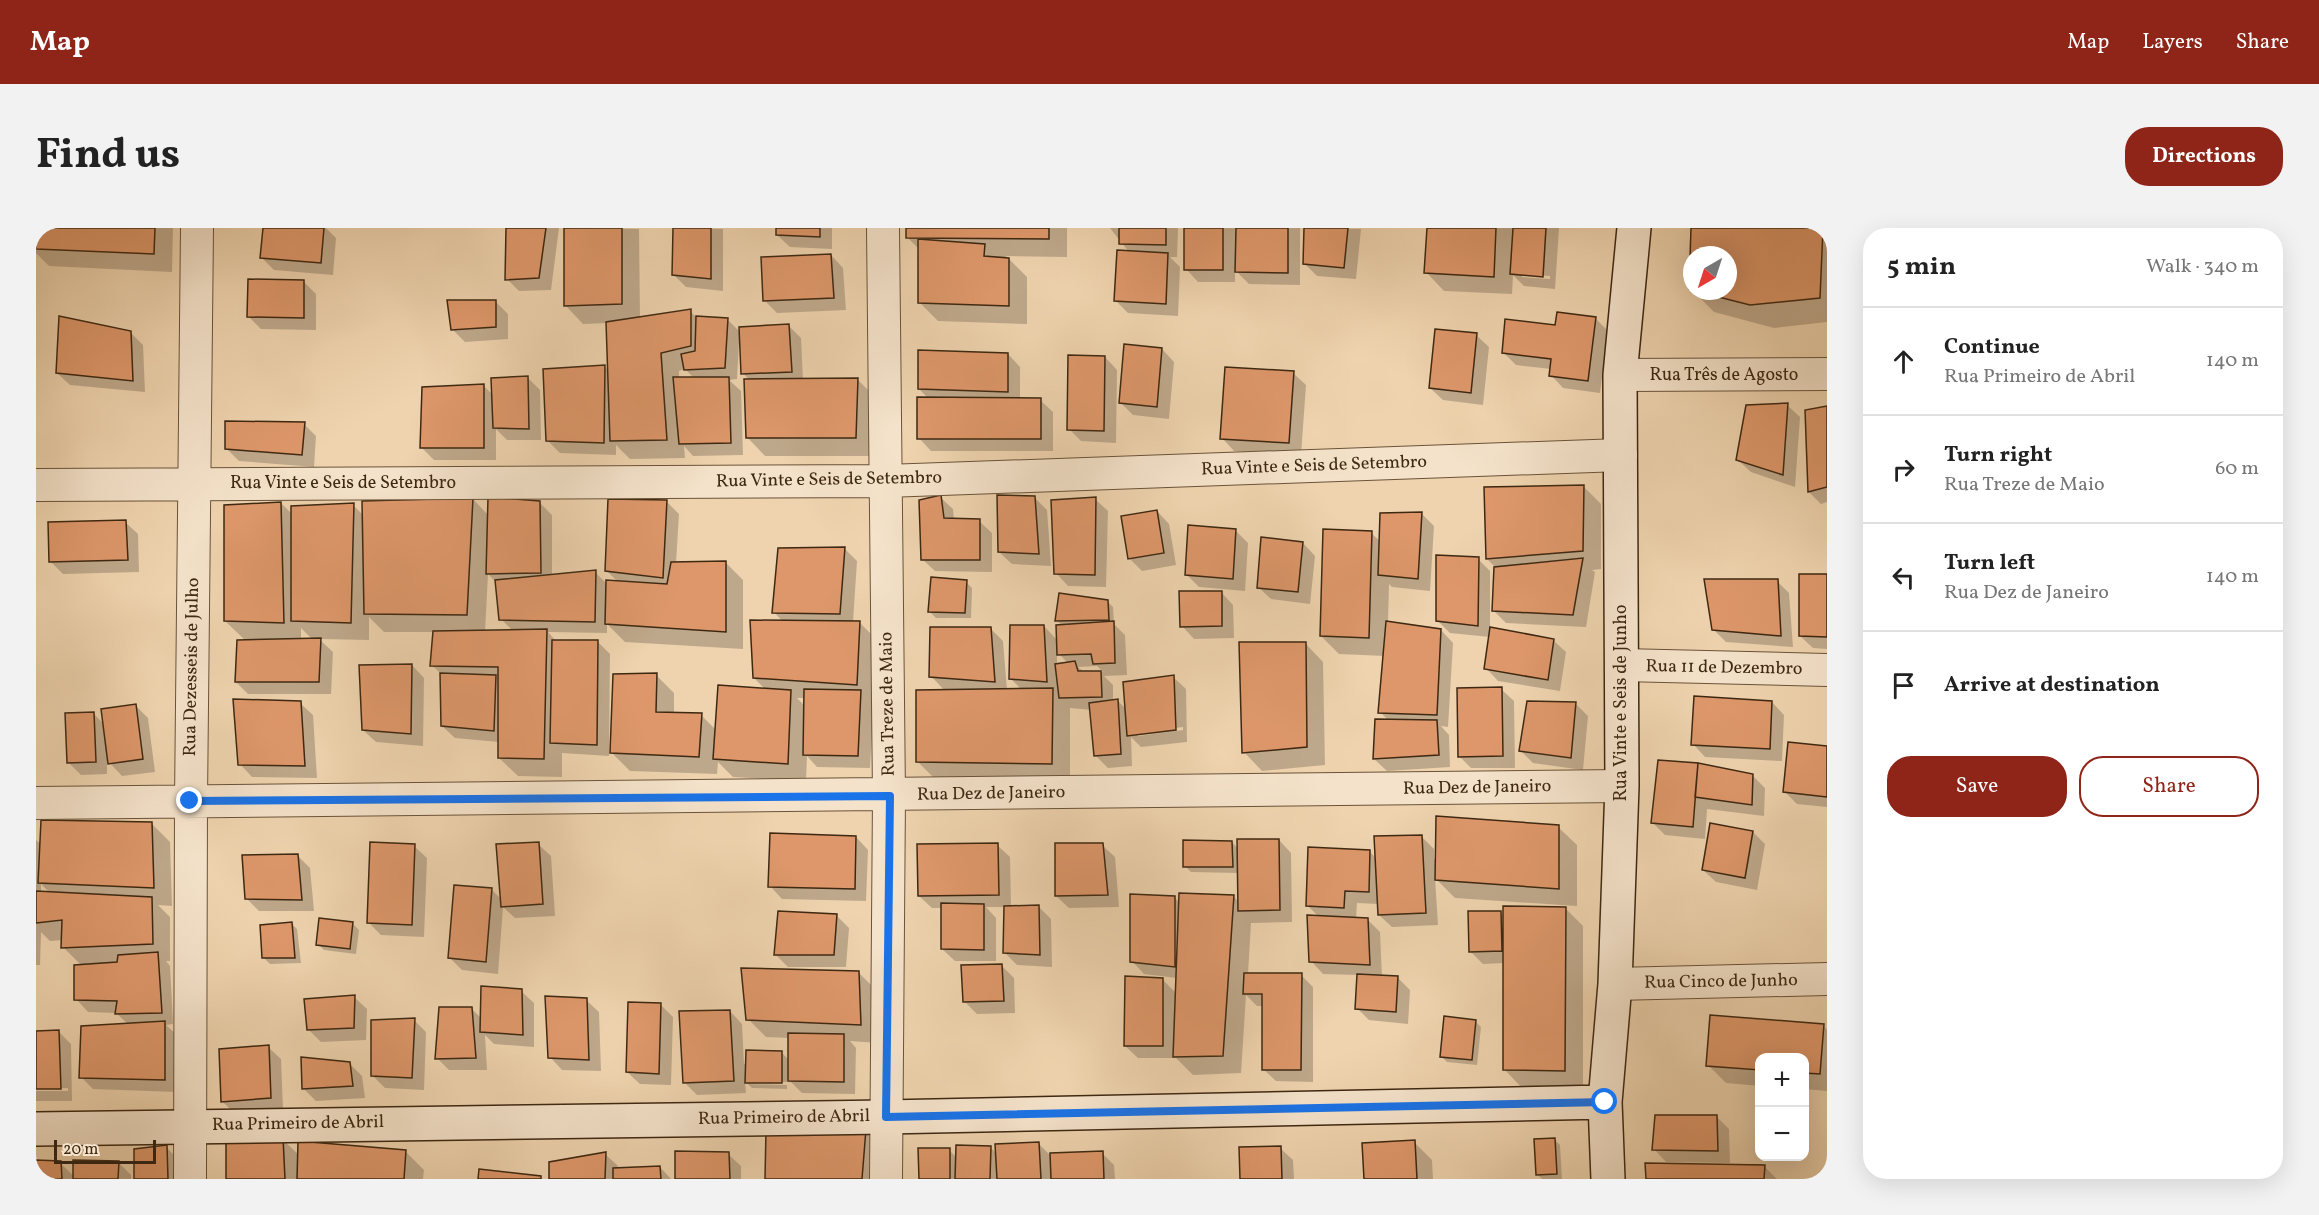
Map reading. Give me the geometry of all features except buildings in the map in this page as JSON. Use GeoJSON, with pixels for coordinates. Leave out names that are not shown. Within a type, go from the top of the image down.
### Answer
{"type":"FeatureCollection","features":[{"type":"Feature","properties":{"kind":"street","name":"Rua Dezesseis de Julho"},"geometry":{"type":"LineString","coordinates":[[190,1179],[190,801],[196,228]]}},
{"type":"Feature","properties":{"kind":"street","name":"Rua Treze de Maio"},"geometry":{"type":"LineString","coordinates":[[883,228],[890,796],[886,1179]]}},
{"type":"Feature","properties":{"kind":"street","name":"Rua Vinte e Seis de Junho"},"geometry":{"type":"LineString","coordinates":[[1608,1179],[1605,1102],[1615,984],[1622,786],[1620,375],[1634,228]]}},
{"type":"Feature","properties":{"kind":"street","name":"Rua Três de Agosto"},"geometry":{"type":"LineString","coordinates":[[1620,375],[1827,374]]}},
{"type":"Feature","properties":{"kind":"street","name":"Rua Vinte e Seis de Setembro"},"geometry":{"type":"LineString","coordinates":[[36,485],[886,481],[1621,455]]}},
{"type":"Feature","properties":{"kind":"street","name":"Rua 11 de Dezembro"},"geometry":{"type":"LineString","coordinates":[[1622,665],[1827,670]]}},
{"type":"Feature","properties":{"kind":"street","name":"Rua Dez de Janeiro"},"geometry":{"type":"LineString","coordinates":[[36,803],[890,796],[1622,786]]}},
{"type":"Feature","properties":{"kind":"street","name":"Rua Cinco de Junho"},"geometry":{"type":"LineString","coordinates":[[1615,984],[1827,979]]}},
{"type":"Feature","properties":{"kind":"street","name":"Rua Primeiro de Abril"},"geometry":{"type":"LineString","coordinates":[[36,1129],[190,1125],[886,1117],[1605,1102]]}},
{"type":"Feature","properties":{"kind":"route"},"geometry":{"type":"LineString","coordinates":[[190,801],[890,796],[886,1117],[1605,1102]]}}]}
